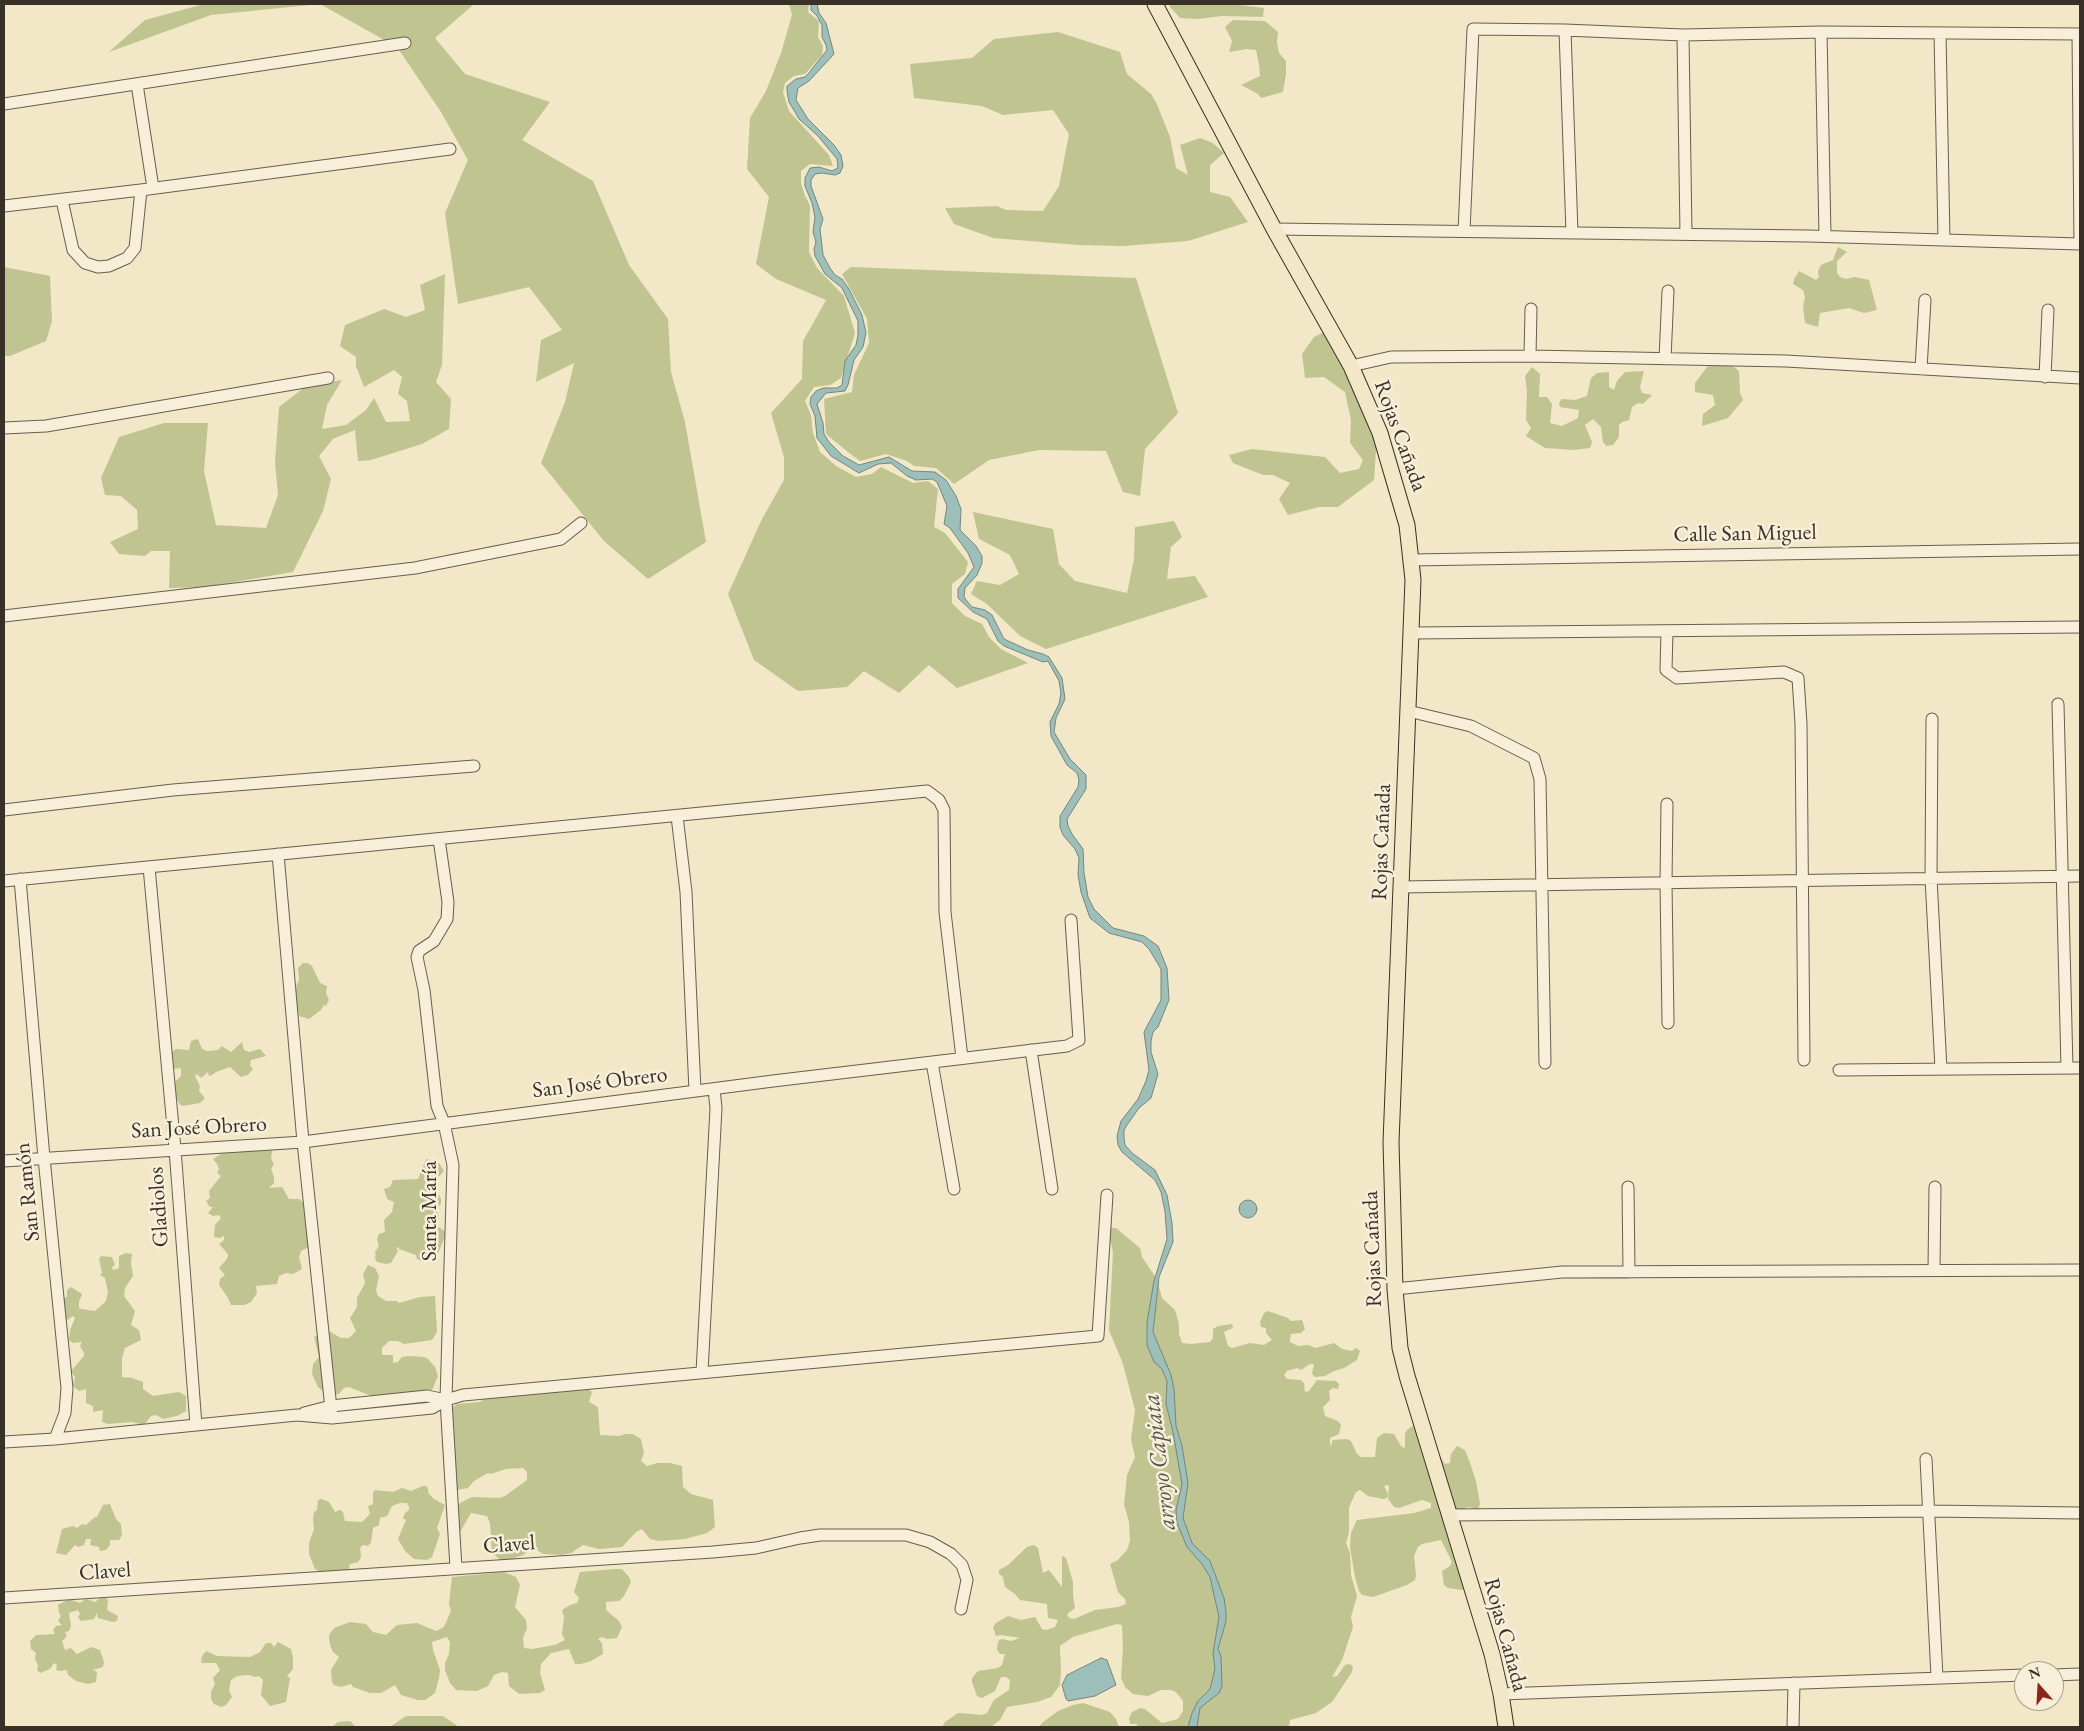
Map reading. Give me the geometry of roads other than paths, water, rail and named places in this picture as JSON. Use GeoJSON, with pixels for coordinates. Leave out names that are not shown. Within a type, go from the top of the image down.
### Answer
{"type":"FeatureCollection","features":[{"type":"Feature","properties":{"kind":"main road","name":"Rojas Cañada"},"geometry":{"type":"LineString","coordinates":[[1155,4],[1274,229],[1351,366],[1380,433],[1407,525],[1413,580],[1402,888],[1390,1142],[1395,1289],[1400,1348],[1404,1367],[1492,1654],[1506,1727]]}},
{"type":"Feature","properties":{"kind":"street"},"geometry":{"type":"LineString","coordinates":[[1274,229],[1825,236],[2080,244],[2079,34],[1821,32],[1683,35],[1565,30],[1472,29],[1464,231]]}},
{"type":"Feature","properties":{"kind":"street"},"geometry":{"type":"LineString","coordinates":[[1565,30],[1572,233]]}},
{"type":"Feature","properties":{"kind":"street"},"geometry":{"type":"LineString","coordinates":[[1821,32],[1825,236]]}},
{"type":"Feature","properties":{"kind":"street"},"geometry":{"type":"LineString","coordinates":[[1940,33],[1944,240]]}},
{"type":"Feature","properties":{"kind":"street"},"geometry":{"type":"LineString","coordinates":[[1683,35],[1686,234]]}},
{"type":"Feature","properties":{"kind":"street"},"geometry":{"type":"LineString","coordinates":[[4,104],[405,43]]}},
{"type":"Feature","properties":{"kind":"street"},"geometry":{"type":"LineString","coordinates":[[137,84],[153,188]]}},
{"type":"Feature","properties":{"kind":"street"},"geometry":{"type":"LineString","coordinates":[[4,206],[141,190],[450,148]]}},
{"type":"Feature","properties":{"kind":"street"},"geometry":{"type":"LineString","coordinates":[[62,200],[73,250],[85,263],[98,267],[109,266],[127,258],[136,248],[141,190]]}},
{"type":"Feature","properties":{"kind":"street"},"geometry":{"type":"LineString","coordinates":[[1665,359],[1668,291]]}},
{"type":"Feature","properties":{"kind":"street"},"geometry":{"type":"LineString","coordinates":[[1921,369],[1925,300]]}},
{"type":"Feature","properties":{"kind":"street"},"geometry":{"type":"LineString","coordinates":[[1530,356],[1531,309]]}},
{"type":"Feature","properties":{"kind":"street"},"geometry":{"type":"LineString","coordinates":[[2045,377],[2048,310]]}},
{"type":"Feature","properties":{"kind":"street"},"geometry":{"type":"LineString","coordinates":[[1351,366],[1391,357],[1530,356],[1786,361],[2080,378]]}},
{"type":"Feature","properties":{"kind":"street"},"geometry":{"type":"LineString","coordinates":[[4,428],[46,426],[328,378]]}},
{"type":"Feature","properties":{"kind":"street"},"geometry":{"type":"LineString","coordinates":[[4,616],[415,568],[561,539],[580,523]]}},
{"type":"Feature","properties":{"kind":"street","name":"Calle San Miguel"},"geometry":{"type":"LineString","coordinates":[[1411,560],[2080,550]]}},
{"type":"Feature","properties":{"kind":"street"},"geometry":{"type":"LineString","coordinates":[[1411,633],[2080,627]]}},
{"type":"Feature","properties":{"kind":"street"},"geometry":{"type":"LineString","coordinates":[[1667,631],[1666,670],[1676,678],[1784,672],[1798,678],[1804,1060]]}},
{"type":"Feature","properties":{"kind":"street"},"geometry":{"type":"LineString","coordinates":[[2058,704],[2067,1068]]}},
{"type":"Feature","properties":{"kind":"street"},"geometry":{"type":"LineString","coordinates":[[1408,711],[1471,726],[1534,758],[1540,779],[1545,1063]]}},
{"type":"Feature","properties":{"kind":"street"},"geometry":{"type":"LineString","coordinates":[[1932,719],[1931,878],[1941,1069]]}},
{"type":"Feature","properties":{"kind":"street"},"geometry":{"type":"LineString","coordinates":[[4,810],[173,790],[474,766]]}},
{"type":"Feature","properties":{"kind":"street"},"geometry":{"type":"LineString","coordinates":[[4,881],[927,791],[939,800],[944,810],[946,912],[962,1058]]}},
{"type":"Feature","properties":{"kind":"street"},"geometry":{"type":"LineString","coordinates":[[1668,804],[1666,883],[1668,1023]]}},
{"type":"Feature","properties":{"kind":"street"},"geometry":{"type":"LineString","coordinates":[[677,816],[686,892],[695,1091]]}},
{"type":"Feature","properties":{"kind":"street","name":"Santa María"},"geometry":{"type":"LineString","coordinates":[[439,839],[448,902],[447,920],[434,941],[419,951],[417,957],[424,990],[438,1106],[444,1123],[453,1166],[446,1400],[456,1568]]}},
{"type":"Feature","properties":{"kind":"street"},"geometry":{"type":"LineString","coordinates":[[278,854],[303,1142],[332,1418]]}},
{"type":"Feature","properties":{"kind":"street","name":"Gladiolos"},"geometry":{"type":"LineString","coordinates":[[149,867],[175,1149],[196,1425]]}},
{"type":"Feature","properties":{"kind":"street"},"geometry":{"type":"LineString","coordinates":[[1402,888],[2080,876]]}},
{"type":"Feature","properties":{"kind":"street","name":"San Ramón"},"geometry":{"type":"LineString","coordinates":[[20,880],[44,1158],[67,1388],[65,1413],[55,1439]]}},
{"type":"Feature","properties":{"kind":"street","name":"San José Obrero"},"geometry":{"type":"LineString","coordinates":[[4,1160],[303,1142],[695,1091],[1067,1046],[1079,1040],[1071,920]]}},
{"type":"Feature","properties":{"kind":"street"},"geometry":{"type":"LineString","coordinates":[[1031,1050],[1052,1189]]}},
{"type":"Feature","properties":{"kind":"street"},"geometry":{"type":"LineString","coordinates":[[932,1062],[954,1188]]}},
{"type":"Feature","properties":{"kind":"street"},"geometry":{"type":"LineString","coordinates":[[1839,1070],[2080,1068]]}},
{"type":"Feature","properties":{"kind":"street"},"geometry":{"type":"LineString","coordinates":[[702,1372],[716,1108],[714,1089]]}},
{"type":"Feature","properties":{"kind":"street"},"geometry":{"type":"LineString","coordinates":[[1628,1187],[1629,1272]]}},
{"type":"Feature","properties":{"kind":"street"},"geometry":{"type":"LineString","coordinates":[[1934,1270],[1935,1188]]}},
{"type":"Feature","properties":{"kind":"street"},"geometry":{"type":"LineString","coordinates":[[296,1415],[332,1418],[432,1408],[446,1400],[464,1395],[1098,1336],[1107,1195]]}},
{"type":"Feature","properties":{"kind":"street"},"geometry":{"type":"LineString","coordinates":[[1395,1289],[1562,1272],[2080,1270]]}},
{"type":"Feature","properties":{"kind":"street"},"geometry":{"type":"LineString","coordinates":[[4,1442],[55,1439],[296,1415],[330,1406],[427,1396],[446,1400]]}},
{"type":"Feature","properties":{"kind":"street"},"geometry":{"type":"LineString","coordinates":[[1926,1459],[1937,1678]]}},
{"type":"Feature","properties":{"kind":"street"},"geometry":{"type":"LineString","coordinates":[[1449,1515],[1929,1511],[2080,1513]]}},
{"type":"Feature","properties":{"kind":"street","name":"Clavel"},"geometry":{"type":"LineString","coordinates":[[4,1598],[713,1552],[756,1548],[820,1535],[906,1535],[930,1542],[951,1554],[962,1565],[967,1580],[961,1609]]}},
{"type":"Feature","properties":{"kind":"street"},"geometry":{"type":"LineString","coordinates":[[2064,1675],[2080,1674]]}},
{"type":"Feature","properties":{"kind":"street"},"geometry":{"type":"LineString","coordinates":[[1501,1694],[2014,1676]]}},
{"type":"Feature","properties":{"kind":"street"},"geometry":{"type":"LineString","coordinates":[[1793,1727],[1794,1683]]}},
{"type":"Feature","properties":{"kind":"water"},"geometry":{"type":"Polygon","coordinates":[[[811,4],[817,4],[819,13],[826,23],[834,54],[809,81],[798,88],[796,100],[808,119],[834,145],[841,155],[843,166],[840,173],[835,175],[815,174],[811,180],[811,186],[823,219],[820,229],[823,255],[835,275],[842,279],[849,289],[862,315],[866,333],[863,347],[854,360],[845,391],[826,393],[817,404],[823,423],[824,434],[843,456],[859,465],[889,457],[912,471],[935,472],[946,480],[956,496],[961,509],[960,530],[976,546],[982,556],[982,563],[977,575],[965,588],[964,597],[972,607],[985,610],[992,615],[1004,639],[1049,657],[1062,678],[1065,699],[1056,718],[1054,732],[1070,759],[1086,775],[1086,789],[1067,819],[1072,834],[1083,849],[1088,897],[1094,909],[1113,928],[1144,936],[1158,946],[1167,968],[1169,1000],[1158,1027],[1153,1032],[1151,1041],[1151,1052],[1158,1074],[1151,1098],[1139,1108],[1127,1125],[1124,1130],[1124,1138],[1125,1145],[1132,1153],[1155,1170],[1167,1195],[1173,1242],[1159,1277],[1153,1332],[1171,1375],[1174,1389],[1176,1426],[1182,1446],[1188,1483],[1183,1518],[1192,1543],[1210,1561],[1224,1598],[1226,1612],[1226,1621],[1218,1649],[1221,1656],[1222,1686],[1219,1693],[1200,1708],[1197,1727],[1188,1727],[1198,1701],[1210,1689],[1215,1669],[1213,1653],[1219,1617],[1210,1577],[1202,1564],[1187,1547],[1177,1523],[1176,1510],[1182,1484],[1166,1404],[1167,1381],[1162,1369],[1154,1362],[1147,1345],[1147,1323],[1154,1281],[1167,1239],[1165,1211],[1161,1192],[1155,1180],[1122,1152],[1118,1145],[1117,1136],[1121,1121],[1138,1099],[1149,1070],[1144,1032],[1161,1000],[1161,969],[1149,949],[1142,942],[1109,933],[1090,918],[1081,892],[1078,875],[1079,858],[1075,849],[1063,835],[1060,827],[1060,816],[1078,787],[1079,780],[1077,773],[1067,765],[1051,736],[1050,722],[1059,704],[1061,693],[1059,681],[1048,661],[1043,662],[1004,646],[998,641],[987,619],[973,612],[958,598],[958,589],[974,567],[968,553],[950,528],[944,524],[947,506],[937,482],[932,479],[916,480],[907,476],[891,463],[878,464],[859,473],[831,456],[817,438],[815,416],[810,404],[811,397],[816,391],[823,388],[837,388],[842,385],[845,361],[856,345],[858,321],[842,288],[825,274],[815,256],[816,242],[813,232],[815,217],[805,186],[805,178],[810,168],[819,167],[832,171],[838,168],[837,159],[818,136],[799,119],[789,102],[787,91],[787,86],[796,79],[805,77],[827,50],[822,37],[822,25],[811,10],[811,4]]]}},
{"type":"Feature","properties":{"kind":"water"},"geometry":{"type":"Polygon","coordinates":[[[1248,1200],[1254,1203],[1257,1209],[1254,1215],[1248,1218],[1242,1215],[1239,1209],[1242,1203],[1248,1200]]]}},
{"type":"Feature","properties":{"kind":"water"},"geometry":{"type":"Polygon","coordinates":[[[1101,1658],[1107,1660],[1116,1685],[1095,1696],[1068,1701],[1062,1685],[1067,1675],[1101,1658]]]}},
{"type":"Feature","properties":{"kind":"water label","name":"arroyo Capiata"},"geometry":{"type":"Point","coordinates":[1160,1462]}}]}
